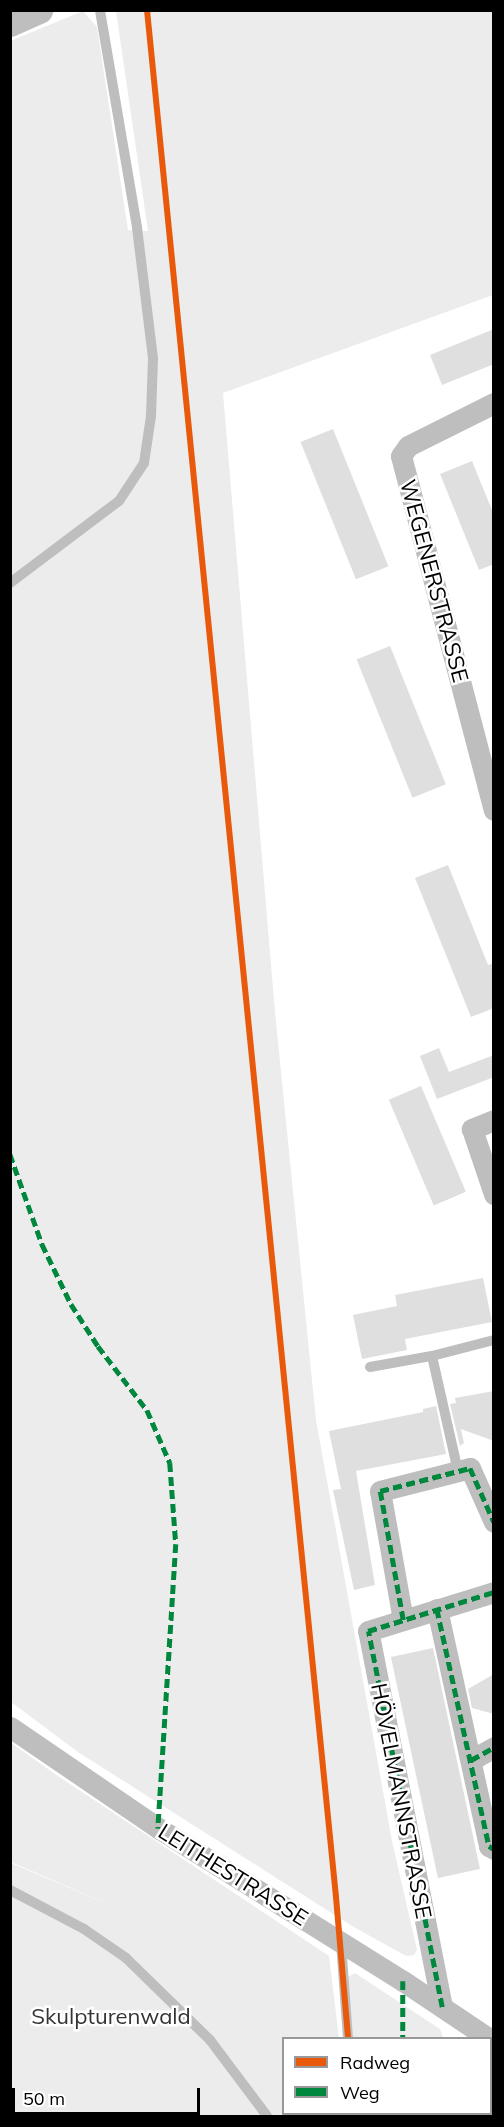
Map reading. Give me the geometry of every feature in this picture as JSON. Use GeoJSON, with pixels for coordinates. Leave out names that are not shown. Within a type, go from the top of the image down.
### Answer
{"type":"FeatureCollection","features":[{"type":"Feature","properties":{"kind":"street"},"geometry":{"type":"LineString","coordinates":[[10,23],[39,10]]}},
{"type":"Feature","properties":{"kind":"street","name":"WEGENERSTRASSE"},"geometry":{"type":"LineString","coordinates":[[494,403],[408,446],[401,456],[494,810]]}},
{"type":"Feature","properties":{"kind":"street"},"geometry":{"type":"LineString","coordinates":[[494,1120],[472,1129],[494,1194]]}},
{"type":"Feature","properties":{"kind":"street"},"geometry":{"type":"LineString","coordinates":[[403,1620],[380,1491],[470,1468],[494,1522]]}},
{"type":"Feature","properties":{"kind":"street","name":"HÖVELMANNSTRASSE"},"geometry":{"type":"LineString","coordinates":[[442,2007],[368,1631],[494,1592]]}},
{"type":"Feature","properties":{"kind":"street"},"geometry":{"type":"LineString","coordinates":[[437,1609],[489,1846],[494,1849]]}},
{"type":"Feature","properties":{"kind":"street","name":"LEITHESTRASSE"},"geometry":{"type":"LineString","coordinates":[[10,1727],[158,1828],[487,2037]]}},
{"type":"Feature","properties":{"kind":"street"},"geometry":{"type":"LineString","coordinates":[[471,1760],[494,1747]]}},
{"type":"Feature","properties":{"kind":"lane"},"geometry":{"type":"LineString","coordinates":[[10,583],[119,501],[144,463],[151,416],[153,358],[137,227],[100,10]]}},
{"type":"Feature","properties":{"kind":"lane"},"geometry":{"type":"LineString","coordinates":[[370,1367],[432,1356],[494,1340]]}},
{"type":"Feature","properties":{"kind":"lane"},"geometry":{"type":"LineString","coordinates":[[432,1356],[458,1471]]}},
{"type":"Feature","properties":{"kind":"lane"},"geometry":{"type":"LineString","coordinates":[[10,1890],[75,1924],[126,1958],[210,2040],[267,2116]]}},
{"type":"Feature","properties":{"kind":"lane"},"geometry":{"type":"LineString","coordinates":[[341,1943],[348,2037]]}},
{"type":"Feature","properties":{"kind":"green space"},"geometry":{"type":"Polygon","coordinates":[[[83,11],[97,27],[128,230],[148,231],[116,11],[493,11],[493,295],[223,393],[275,1012],[316,1420],[392,1841],[417,1950],[414,1955],[406,1956],[352,1926],[78,1752],[11,1702],[10,41],[83,11]]]}},
{"type":"Feature","properties":{"kind":"green space","name":"Skulpturenwald"},"geometry":{"type":"Polygon","coordinates":[[[10,1742],[329,1956],[339,2037],[282,2037],[282,2115],[346,2116],[11,2116],[11,1863],[131,1914],[11,1862],[10,1742]]]}},
{"type":"Feature","properties":{"kind":"green space"},"geometry":{"type":"Polygon","coordinates":[[[355,1973],[440,2029],[443,2037],[351,2037],[344,1979],[355,1973]]]}},
{"type":"Feature","properties":{"kind":"green space"},"geometry":{"type":"Polygon","coordinates":[[[359,2115],[461,2115],[461,2116],[359,2115]]]}},
{"type":"Feature","properties":{"kind":"building"},"geometry":{"type":"Polygon","coordinates":[[[494,329],[494,364],[442,385],[430,355],[494,329]]]}},
{"type":"Feature","properties":{"kind":"building"},"geometry":{"type":"Polygon","coordinates":[[[333,429],[388,566],[356,579],[301,442],[333,429]]]}},
{"type":"Feature","properties":{"kind":"building"},"geometry":{"type":"Polygon","coordinates":[[[472,461],[494,515],[494,564],[479,570],[440,474],[472,461]]]}},
{"type":"Feature","properties":{"kind":"building"},"geometry":{"type":"Polygon","coordinates":[[[390,646],[446,784],[412,798],[357,659],[390,646]]]}},
{"type":"Feature","properties":{"kind":"building"},"geometry":{"type":"Polygon","coordinates":[[[448,865],[488,965],[494,963],[494,1008],[471,1017],[415,878],[448,865]]]}},
{"type":"Feature","properties":{"kind":"building"},"geometry":{"type":"Polygon","coordinates":[[[439,1048],[449,1072],[494,1055],[494,1077],[437,1099],[420,1056],[439,1048]]]}},
{"type":"Feature","properties":{"kind":"building"},"geometry":{"type":"Polygon","coordinates":[[[421,1086],[466,1192],[434,1206],[389,1100],[421,1086]]]}},
{"type":"Feature","properties":{"kind":"building"},"geometry":{"type":"Polygon","coordinates":[[[483,1278],[492,1322],[405,1339],[407,1350],[362,1359],[353,1315],[397,1306],[395,1295],[483,1278]]]}},
{"type":"Feature","properties":{"kind":"building"},"geometry":{"type":"Polygon","coordinates":[[[494,1391],[494,1441],[461,1429],[464,1443],[460,1446],[450,1404],[456,1403],[455,1398],[494,1391]]]}},
{"type":"Feature","properties":{"kind":"building"},"geometry":{"type":"Polygon","coordinates":[[[436,1406],[446,1454],[356,1471],[375,1585],[354,1590],[333,1490],[341,1489],[329,1431],[423,1412],[423,1409],[436,1406]]]}},
{"type":"Feature","properties":{"kind":"building"},"geometry":{"type":"Polygon","coordinates":[[[433,1648],[480,1869],[438,1878],[391,1657],[433,1648]]]}},
{"type":"Feature","properties":{"kind":"building"},"geometry":{"type":"Polygon","coordinates":[[[494,1674],[494,1714],[472,1708],[468,1689],[494,1674]]]}},
{"type":"Feature","properties":{"kind":"marked path"},"geometry":{"type":"LineString","coordinates":[[10,1154],[42,1244],[71,1304],[98,1346],[147,1410],[170,1463],[176,1544],[158,1828]]}},
{"type":"Feature","properties":{"kind":"marked path"},"geometry":{"type":"LineString","coordinates":[[403,1620],[380,1491],[470,1468],[494,1522]]}},
{"type":"Feature","properties":{"kind":"marked path"},"geometry":{"type":"LineString","coordinates":[[442,2007],[368,1631],[494,1592]]}},
{"type":"Feature","properties":{"kind":"marked path"},"geometry":{"type":"LineString","coordinates":[[437,1609],[489,1846],[494,1849]]}},
{"type":"Feature","properties":{"kind":"marked path"},"geometry":{"type":"LineString","coordinates":[[471,1760],[494,1747]]}},
{"type":"Feature","properties":{"kind":"marked path"},"geometry":{"type":"LineString","coordinates":[[403,1981],[403,2037]]}},
{"type":"Feature","properties":{"kind":"cycle path"},"geometry":{"type":"LineString","coordinates":[[147,10],[336,1897],[348,2037]]}}]}
